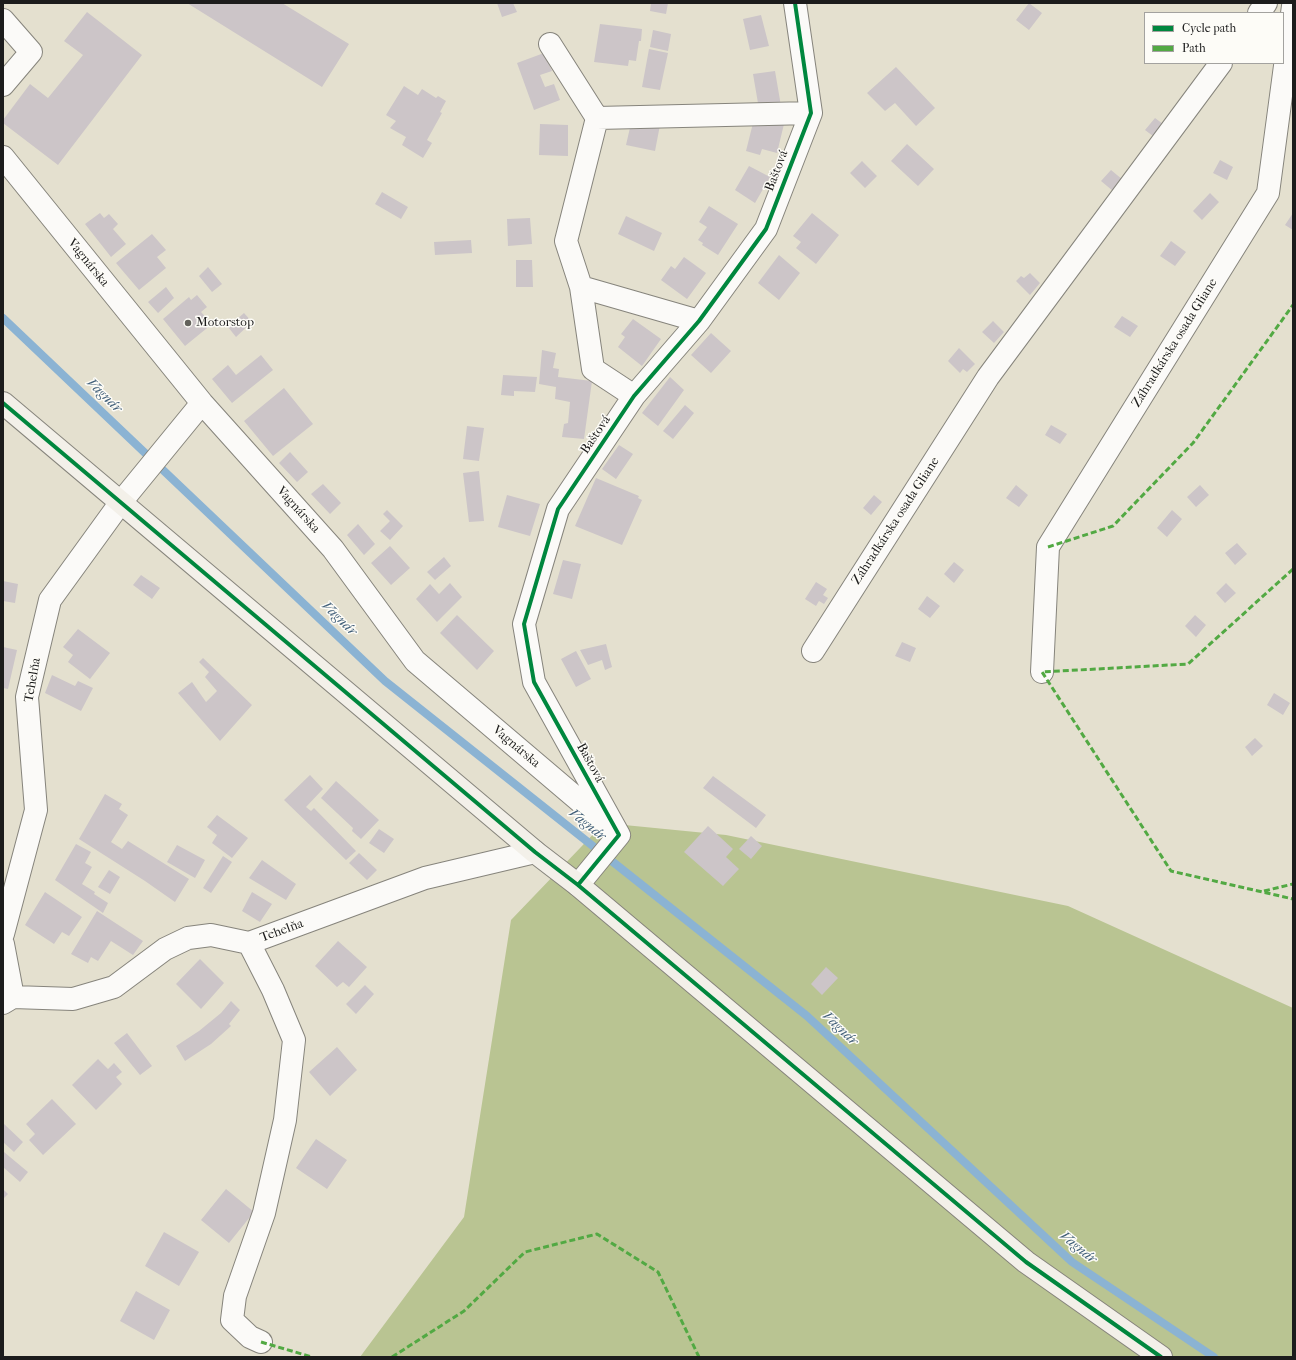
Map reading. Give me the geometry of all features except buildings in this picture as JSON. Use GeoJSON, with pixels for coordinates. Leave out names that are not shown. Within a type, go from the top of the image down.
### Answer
{"type":"FeatureCollection","features":[{"type":"Feature","properties":{"kind":"street","name":"Baštová"},"geometry":{"type":"LineString","coordinates":[[613,842],[534,682],[524,624],[558,509],[634,396],[699,321],[766,229],[811,113],[796,3]]}},
{"type":"Feature","properties":{"kind":"street"},"geometry":{"type":"LineString","coordinates":[[1260,12],[1266,3]]}},
{"type":"Feature","properties":{"kind":"street","name":"Záhradkárska osada Gliane"},"geometry":{"type":"LineString","coordinates":[[1042,672],[1048,546],[1268,193],[1293,6]]}},
{"type":"Feature","properties":{"kind":"street"},"geometry":{"type":"LineString","coordinates":[[3,20],[31,52],[3,85]]}},
{"type":"Feature","properties":{"kind":"street"},"geometry":{"type":"LineString","coordinates":[[550,44],[597,118],[566,241],[581,287],[593,369],[634,396]]}},
{"type":"Feature","properties":{"kind":"street","name":"Záhradkárska osada Gliane"},"geometry":{"type":"LineString","coordinates":[[813,651],[988,377],[1221,64]]}},
{"type":"Feature","properties":{"kind":"street"},"geometry":{"type":"LineString","coordinates":[[597,118],[811,113]]}},
{"type":"Feature","properties":{"kind":"street","name":"Vagnárska"},"geometry":{"type":"LineString","coordinates":[[3,157],[202,403],[333,549],[416,661],[613,842]]}},
{"type":"Feature","properties":{"kind":"street"},"geometry":{"type":"LineString","coordinates":[[581,287],[699,321]]}},
{"type":"Feature","properties":{"kind":"street","name":"Tehelňa"},"geometry":{"type":"LineString","coordinates":[[3,934],[36,810],[27,697],[50,600],[121,502],[202,403]]}},
{"type":"Feature","properties":{"kind":"street"},"geometry":{"type":"LineString","coordinates":[[3,404],[535,852],[578,885],[1026,1262],[1161,1357]]}},
{"type":"Feature","properties":{"kind":"street"},"geometry":{"type":"LineString","coordinates":[[578,885],[613,842]]}},
{"type":"Feature","properties":{"kind":"street","name":"Tehelňa"},"geometry":{"type":"LineString","coordinates":[[3,944],[8,1000],[73,999],[114,987],[165,949],[188,938],[211,935],[249,943],[425,878],[535,852]]}},
{"type":"Feature","properties":{"kind":"street"},"geometry":{"type":"LineString","coordinates":[[249,943],[273,990],[294,1040],[285,1120],[264,1213],[235,1296],[232,1320],[250,1337],[261,1342]]}},
{"type":"Feature","properties":{"kind":"green space"},"geometry":{"type":"Polygon","coordinates":[[[604,823],[726,835],[1068,906],[1293,1008],[1293,1357],[360,1357],[464,1217],[511,920],[604,823]]]}},
{"type":"Feature","properties":{"kind":"waterway","name":"Vagnár"},"geometry":{"type":"LineString","coordinates":[[3,318],[385,681],[807,1016],[1072,1262],[1214,1357]]}},
{"type":"Feature","properties":{"kind":"marked path"},"geometry":{"type":"LineString","coordinates":[[1048,547],[1113,526],[1193,443],[1293,305]]}},
{"type":"Feature","properties":{"kind":"marked path"},"geometry":{"type":"LineString","coordinates":[[1293,569],[1188,664],[1042,672],[1171,871],[1293,899]]}},
{"type":"Feature","properties":{"kind":"marked path"},"geometry":{"type":"LineString","coordinates":[[1264,891],[1293,884]]}},
{"type":"Feature","properties":{"kind":"marked path"},"geometry":{"type":"LineString","coordinates":[[392,1357],[464,1311],[525,1252],[597,1234],[658,1272],[699,1357]]}},
{"type":"Feature","properties":{"kind":"marked path"},"geometry":{"type":"LineString","coordinates":[[261,1342],[312,1357]]}},
{"type":"Feature","properties":{"kind":"cycle path"},"geometry":{"type":"LineString","coordinates":[[578,885],[619,835],[534,682],[524,624],[558,509],[634,396],[699,321],[766,229],[811,113],[795,3]]}},
{"type":"Feature","properties":{"kind":"cycle path"},"geometry":{"type":"LineString","coordinates":[[3,403],[535,852],[578,885],[1026,1262],[1161,1357]]}},
{"type":"Feature","properties":{"kind":"place","name":"Motorstop"},"geometry":{"type":"Point","coordinates":[188,323]}}]}
